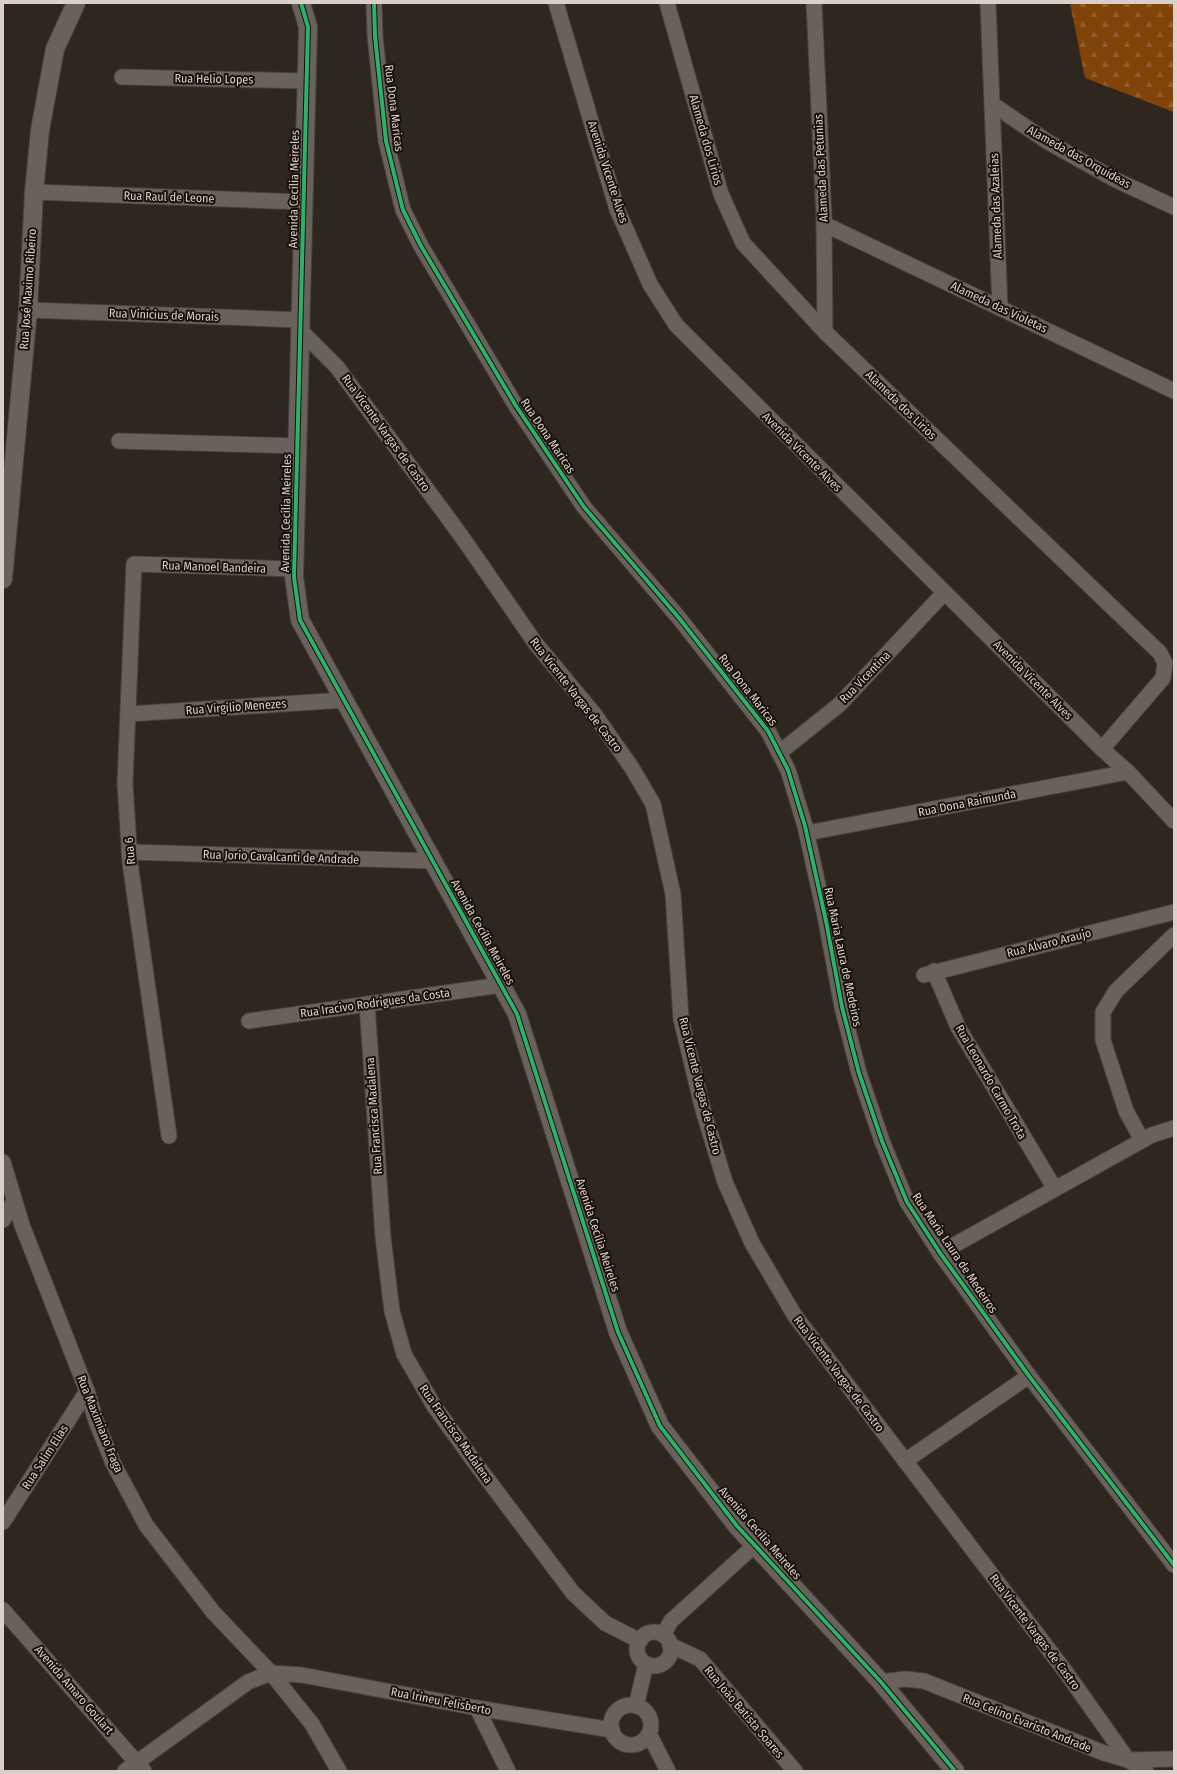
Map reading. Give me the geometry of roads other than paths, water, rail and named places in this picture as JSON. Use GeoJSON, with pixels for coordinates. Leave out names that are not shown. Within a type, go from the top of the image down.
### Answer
{"type":"FeatureCollection","features":[{"type":"Feature","properties":{"kind":"street","name":"Rua José Maximo Ribeiro"},"geometry":{"type":"LineString","coordinates":[[3,580],[28,310],[34,192],[40,130],[54,49],[76,3]]}},
{"type":"Feature","properties":{"kind":"street","name":"Avenida Cecília Meireles"},"geometry":{"type":"LineString","coordinates":[[301,3],[308,27],[295,569],[300,620],[517,1014],[618,1332],[660,1426],[737,1526],[881,1682],[955,1771]]}},
{"type":"Feature","properties":{"kind":"street","name":"Rua Dona Maricas"},"geometry":{"type":"LineString","coordinates":[[374,3],[375,36],[386,141],[403,210],[421,246],[516,406],[584,507],[683,624],[768,730],[788,770],[806,833]]}},
{"type":"Feature","properties":{"kind":"street","name":"Avenida Vicente Alves"},"geometry":{"type":"LineString","coordinates":[[556,3],[618,209],[650,284],[676,325],[944,593],[1102,749],[1128,772],[1174,821]]}},
{"type":"Feature","properties":{"kind":"street","name":"Alameda dos Lirios"},"geometry":{"type":"LineString","coordinates":[[666,3],[721,194],[743,243],[825,332],[1160,653],[1165,663],[1163,678],[1102,749]]}},
{"type":"Feature","properties":{"kind":"street","name":"Alameda das Petunias"},"geometry":{"type":"LineString","coordinates":[[814,3],[824,224],[825,332]]}},
{"type":"Feature","properties":{"kind":"street"},"geometry":{"type":"LineString","coordinates":[[988,3],[992,104]]}},
{"type":"Feature","properties":{"kind":"street","name":"Rua Helio Lopes"},"geometry":{"type":"LineString","coordinates":[[122,77],[306,81]]}},
{"type":"Feature","properties":{"kind":"street","name":"Alameda das Orquídeas"},"geometry":{"type":"LineString","coordinates":[[992,104],[1048,142],[1116,180],[1174,207]]}},
{"type":"Feature","properties":{"kind":"street","name":"Alameda das Azaleias"},"geometry":{"type":"LineString","coordinates":[[992,104],[1000,308]]}},
{"type":"Feature","properties":{"kind":"street","name":"Rua Raul de Leone"},"geometry":{"type":"LineString","coordinates":[[34,192],[303,202]]}},
{"type":"Feature","properties":{"kind":"street","name":"Alameda das Violetas"},"geometry":{"type":"LineString","coordinates":[[824,224],[1174,391]]}},
{"type":"Feature","properties":{"kind":"street","name":"Rua Vinicius de Morais"},"geometry":{"type":"LineString","coordinates":[[28,310],[300,325]]}},
{"type":"Feature","properties":{"kind":"street","name":"Rua Vicente Vargas de Castro"},"geometry":{"type":"LineString","coordinates":[[300,325],[337,367],[462,537],[536,644],[595,715],[632,768],[653,804],[673,894],[681,1019],[703,1110],[725,1182],[752,1243],[795,1316],[1064,1671],[1128,1760]]}},
{"type":"Feature","properties":{"kind":"street"},"geometry":{"type":"LineString","coordinates":[[120,441],[298,446]]}},
{"type":"Feature","properties":{"kind":"street","name":"Rua Manoel Bandeira"},"geometry":{"type":"LineString","coordinates":[[134,564],[295,569]]}},
{"type":"Feature","properties":{"kind":"street","name":"Rua 6"},"geometry":{"type":"LineString","coordinates":[[134,564],[125,783],[129,852],[169,1136]]}},
{"type":"Feature","properties":{"kind":"street","name":"Rua Vicentina"},"geometry":{"type":"LineString","coordinates":[[779,753],[840,704],[944,593]]}},
{"type":"Feature","properties":{"kind":"street","name":"Rua Virgilio Menezes"},"geometry":{"type":"LineString","coordinates":[[128,714],[345,700]]}},
{"type":"Feature","properties":{"kind":"street","name":"Rua Dona Raimunda"},"geometry":{"type":"LineString","coordinates":[[806,833],[1128,772]]}},
{"type":"Feature","properties":{"kind":"street","name":"Rua Maria Laura de Medeiros"},"geometry":{"type":"LineString","coordinates":[[806,833],[826,921],[842,1008],[859,1073],[882,1141],[907,1202],[940,1253],[1029,1376],[1174,1565]]}},
{"type":"Feature","properties":{"kind":"street","name":"Rua Jorio Cavalcanti de Andrade"},"geometry":{"type":"LineString","coordinates":[[129,852],[433,861]]}},
{"type":"Feature","properties":{"kind":"street","name":"Rua Alvaro Araujo"},"geometry":{"type":"LineString","coordinates":[[929,973],[1174,912]]}},
{"type":"Feature","properties":{"kind":"street"},"geometry":{"type":"LineString","coordinates":[[1142,1140],[1126,1112],[1102,1040],[1103,1012],[1116,992],[1174,935]]}},
{"type":"Feature","properties":{"kind":"street","name":"Rua Leonardo Carmo Trota"},"geometry":{"type":"LineString","coordinates":[[929,973],[958,1026],[1055,1189]]}},
{"type":"Feature","properties":{"kind":"street","name":"Rua Iracivo Rodrigues da Costa"},"geometry":{"type":"LineString","coordinates":[[249,1021],[501,985]]}},
{"type":"Feature","properties":{"kind":"street","name":"Rua Francisca Madalena"},"geometry":{"type":"LineString","coordinates":[[367,1004],[383,1237],[392,1311],[404,1354],[434,1406],[573,1593],[604,1623],[640,1641]]}},
{"type":"Feature","properties":{"kind":"street"},"geometry":{"type":"LineString","coordinates":[[940,1253],[1142,1140],[1174,1128]]}},
{"type":"Feature","properties":{"kind":"street","name":"Rua Maximiano Fraga"},"geometry":{"type":"LineString","coordinates":[[3,1162],[14,1201],[87,1391],[96,1421],[113,1463],[146,1525],[213,1612],[271,1673],[312,1724],[339,1771]]}},
{"type":"Feature","properties":{"kind":"street"},"geometry":{"type":"LineString","coordinates":[[3,1220],[14,1201]]}},
{"type":"Feature","properties":{"kind":"street"},"geometry":{"type":"LineString","coordinates":[[905,1461],[1029,1376]]}},
{"type":"Feature","properties":{"kind":"street","name":"Rua Salim Elias"},"geometry":{"type":"LineString","coordinates":[[3,1522],[87,1391]]}},
{"type":"Feature","properties":{"kind":"street"},"geometry":{"type":"LineString","coordinates":[[667,1640],[650,1633],[644,1636],[640,1641],[638,1648],[638,1654],[641,1660],[652,1666],[659,1666],[665,1663],[669,1658],[671,1651],[667,1640],[671,1621],[754,1545]]}},
{"type":"Feature","properties":{"kind":"street","name":"Avenida Amaro Goulart"},"geometry":{"type":"LineString","coordinates":[[3,1610],[141,1766]]}},
{"type":"Feature","properties":{"kind":"street","name":"Rua João Batista Soares"},"geometry":{"type":"LineString","coordinates":[[667,1640],[700,1659],[795,1771]]}},
{"type":"Feature","properties":{"kind":"street"},"geometry":{"type":"LineString","coordinates":[[636,1706],[646,1664]]}},
{"type":"Feature","properties":{"kind":"street"},"geometry":{"type":"LineString","coordinates":[[125,1771],[141,1766],[248,1682],[271,1673]]}},
{"type":"Feature","properties":{"kind":"street","name":"Rua Irineu Felisberto"},"geometry":{"type":"LineString","coordinates":[[271,1673],[302,1675],[477,1708],[612,1730]]}},
{"type":"Feature","properties":{"kind":"street","name":"Rua Celino Evaristo Andrade"},"geometry":{"type":"LineString","coordinates":[[881,1682],[905,1679],[924,1681],[1041,1729],[1104,1753],[1128,1760],[1174,1759]]}},
{"type":"Feature","properties":{"kind":"street"},"geometry":{"type":"LineString","coordinates":[[649,1734],[640,1743],[626,1744],[615,1736],[612,1730],[613,1716],[623,1707],[636,1706],[643,1709],[651,1720],[649,1734],[668,1771]]}},
{"type":"Feature","properties":{"kind":"street"},"geometry":{"type":"LineString","coordinates":[[477,1708],[508,1771]]}},
{"type":"Feature","properties":{"kind":"street"},"geometry":{"type":"LineString","coordinates":[[1128,1760],[1146,1771]]}}]}
